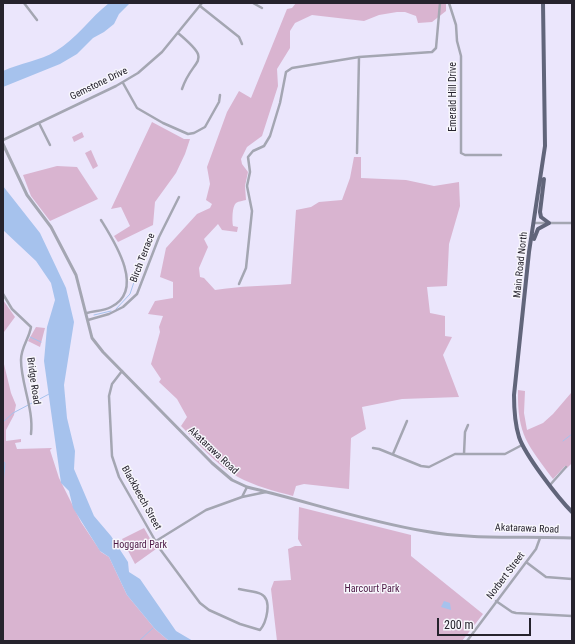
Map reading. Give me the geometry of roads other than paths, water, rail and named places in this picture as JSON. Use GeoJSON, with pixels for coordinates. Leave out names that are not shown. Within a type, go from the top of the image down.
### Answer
{"type":"FeatureCollection","features":[{"type":"Feature","properties":{"kind":"highway","name":"Main Road North"},"geometry":{"type":"LineString","coordinates":[[543,3],[546,129],[542,173],[533,223],[514,395],[515,418],[522,445],[550,485],[572,512]]}},
{"type":"Feature","properties":{"kind":"highway"},"geometry":{"type":"LineString","coordinates":[[531,245],[538,229],[549,223],[541,217],[540,212],[544,180],[542,173]]}},
{"type":"Feature","properties":{"kind":"street"},"geometry":{"type":"LineString","coordinates":[[24,3],[37,20]]}},
{"type":"Feature","properties":{"kind":"street"},"geometry":{"type":"LineString","coordinates":[[253,3],[262,8]]}},
{"type":"Feature","properties":{"kind":"street"},"geometry":{"type":"LineString","coordinates":[[239,284],[246,268],[252,211],[247,186],[250,172],[248,157],[253,151],[264,146],[270,136],[280,103],[284,75],[292,68],[359,57],[432,52],[436,48],[440,3]]}},
{"type":"Feature","properties":{"kind":"street","name":"Emerald Hill Drive"},"geometry":{"type":"LineString","coordinates":[[449,3],[456,25],[457,41],[461,56],[461,153],[501,155]]}},
{"type":"Feature","properties":{"kind":"street"},"geometry":{"type":"LineString","coordinates":[[201,4],[239,37],[242,44]]}},
{"type":"Feature","properties":{"kind":"street","name":"Gemstone Drive"},"geometry":{"type":"LineString","coordinates":[[3,140],[123,83],[149,65],[178,33],[201,4]]}},
{"type":"Feature","properties":{"kind":"street"},"geometry":{"type":"LineString","coordinates":[[178,33],[196,48],[198,56],[196,67],[185,81],[182,89]]}},
{"type":"Feature","properties":{"kind":"street"},"geometry":{"type":"LineString","coordinates":[[357,153],[359,57]]}},
{"type":"Feature","properties":{"kind":"street"},"geometry":{"type":"LineString","coordinates":[[123,83],[137,108],[163,123],[188,134],[200,131],[204,127],[219,102],[220,95]]}},
{"type":"Feature","properties":{"kind":"street"},"geometry":{"type":"LineString","coordinates":[[39,123],[50,145]]}},
{"type":"Feature","properties":{"kind":"street","name":"Akatarawa Road"},"geometry":{"type":"LineString","coordinates":[[3,144],[27,195],[51,227],[74,270],[81,289],[95,342],[122,372],[219,470],[232,480],[247,487],[396,526],[425,532],[462,535],[572,538]]}},
{"type":"Feature","properties":{"kind":"street","name":"Birch Terrace"},"geometry":{"type":"LineString","coordinates":[[88,320],[109,314],[123,307],[138,294],[161,232],[178,197]]}},
{"type":"Feature","properties":{"kind":"street"},"geometry":{"type":"LineString","coordinates":[[87,313],[111,307],[120,300],[127,288],[125,268],[122,258],[101,220]]}},
{"type":"Feature","properties":{"kind":"street"},"geometry":{"type":"LineString","coordinates":[[533,223],[572,223]]}},
{"type":"Feature","properties":{"kind":"street","name":"Bridge Road"},"geometry":{"type":"LineString","coordinates":[[3,294],[12,309],[31,327],[21,352],[31,434]]}},
{"type":"Feature","properties":{"kind":"street","name":"Blackbeech Street"},"geometry":{"type":"LineString","coordinates":[[122,372],[112,384],[109,391],[113,464],[119,477],[169,563],[205,607],[240,624],[260,630],[268,612],[264,597],[261,594],[238,589]]}},
{"type":"Feature","properties":{"kind":"street"},"geometry":{"type":"LineString","coordinates":[[393,454],[407,421]]}},
{"type":"Feature","properties":{"kind":"street"},"geometry":{"type":"LineString","coordinates":[[464,454],[465,432],[468,425]]}},
{"type":"Feature","properties":{"kind":"street"},"geometry":{"type":"LineString","coordinates":[[373,448],[426,467],[436,465],[450,455],[505,454],[522,445]]}},
{"type":"Feature","properties":{"kind":"street"},"geometry":{"type":"LineString","coordinates":[[550,485],[566,467]]}},
{"type":"Feature","properties":{"kind":"street"},"geometry":{"type":"LineString","coordinates":[[242,497],[247,487]]}},
{"type":"Feature","properties":{"kind":"street"},"geometry":{"type":"LineString","coordinates":[[156,541],[206,510],[242,497],[266,492]]}},
{"type":"Feature","properties":{"kind":"street","name":"Norbert Street"},"geometry":{"type":"LineString","coordinates":[[467,641],[538,546],[540,538]]}},
{"type":"Feature","properties":{"kind":"street"},"geometry":{"type":"LineString","coordinates":[[526,562],[546,577],[572,579]]}},
{"type":"Feature","properties":{"kind":"street"},"geometry":{"type":"LineString","coordinates":[[496,601],[512,612],[516,613],[572,616]]}},
{"type":"Feature","properties":{"kind":"water"},"geometry":{"type":"Polygon","coordinates":[[[109,3],[130,3],[119,14],[114,24],[93,38],[77,54],[60,64],[3,87],[3,71],[56,51],[70,41],[109,3]]]}},
{"type":"Feature","properties":{"kind":"water"},"geometry":{"type":"Polygon","coordinates":[[[3,186],[40,233],[66,288],[74,322],[64,385],[67,418],[75,451],[74,469],[94,516],[111,536],[128,562],[129,572],[140,579],[176,631],[193,641],[169,641],[155,629],[127,595],[109,557],[100,551],[73,508],[69,491],[61,483],[44,361],[47,327],[55,300],[51,283],[36,261],[3,230],[3,186]]]}},
{"type":"Feature","properties":{"kind":"water"},"geometry":{"type":"Polygon","coordinates":[[[444,601],[450,603],[451,610],[441,607],[444,601]]]}},
{"type":"Feature","properties":{"kind":"waterway"},"geometry":{"type":"LineString","coordinates":[[116,309],[130,294],[135,279]]}},
{"type":"Feature","properties":{"kind":"waterway"},"geometry":{"type":"LineString","coordinates":[[94,315],[111,311]]}},
{"type":"Feature","properties":{"kind":"waterway"},"geometry":{"type":"LineString","coordinates":[[30,337],[41,342]]}},
{"type":"Feature","properties":{"kind":"waterway"},"geometry":{"type":"LineString","coordinates":[[3,422],[13,413],[51,393]]}},
{"type":"Feature","properties":{"kind":"waterway"},"geometry":{"type":"LineString","coordinates":[[563,441],[572,434]]}},
{"type":"Feature","properties":{"kind":"waterway"},"geometry":{"type":"LineString","coordinates":[[3,461],[5,463],[3,484]]}},
{"type":"Feature","properties":{"kind":"waterway"},"geometry":{"type":"LineString","coordinates":[[139,641],[153,628]]}},
{"type":"Feature","properties":{"kind":"park label","name":"Hoggard Park"},"geometry":{"type":"Point","coordinates":[140,545]}},
{"type":"Feature","properties":{"kind":"park label","name":"Harcourt Park"},"geometry":{"type":"Point","coordinates":[372,589]}}]}
